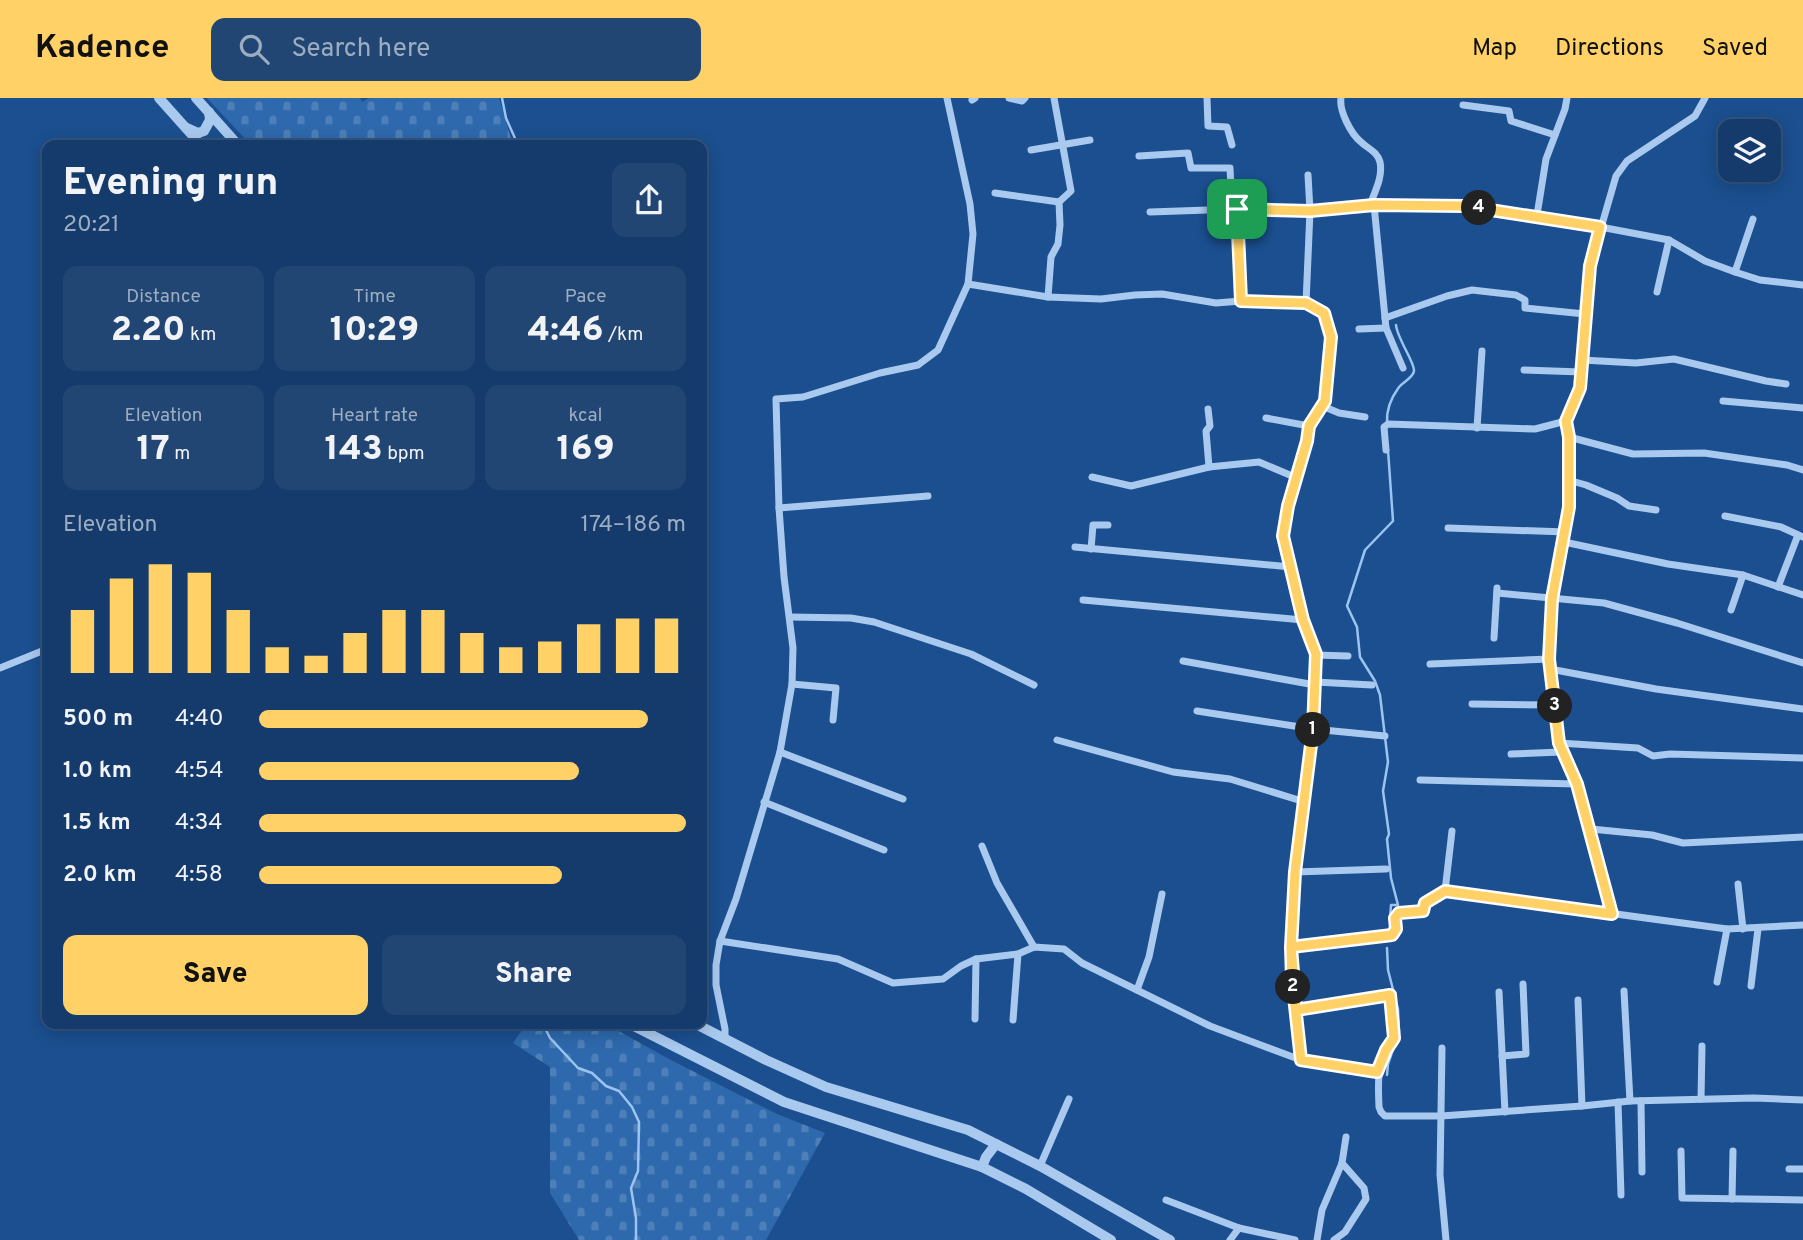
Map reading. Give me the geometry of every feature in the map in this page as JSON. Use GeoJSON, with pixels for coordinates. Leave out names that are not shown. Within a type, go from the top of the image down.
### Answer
{"type":"FeatureCollection","features":[{"type":"Feature","properties":{"kind":"street"},"geometry":{"type":"LineString","coordinates":[[159,98],[197,140]]}},
{"type":"Feature","properties":{"kind":"street"},"geometry":{"type":"LineString","coordinates":[[196,98],[234,140]]}},
{"type":"Feature","properties":{"kind":"street"},"geometry":{"type":"LineString","coordinates":[[724,1039],[725,1029],[716,985],[720,942],[736,899],[780,751],[792,684],[793,648],[779,508],[776,399],[803,397],[867,377],[918,365],[938,350],[968,284],[973,234],[970,204],[947,98]]}},
{"type":"Feature","properties":{"kind":"street"},"geometry":{"type":"LineString","coordinates":[[1009,98],[1021,102],[1024,98]]}},
{"type":"Feature","properties":{"kind":"street"},"geometry":{"type":"LineString","coordinates":[[1048,297],[1051,257],[1058,244],[1059,202],[1070,191],[1054,98]]}},
{"type":"Feature","properties":{"kind":"street"},"geometry":{"type":"LineString","coordinates":[[1207,98],[1208,126],[1227,127],[1231,145]]}},
{"type":"Feature","properties":{"kind":"street"},"geometry":{"type":"LineString","coordinates":[[1341,98],[1340,103],[1349,127],[1359,141],[1375,152],[1380,160],[1380,178],[1372,205],[1386,327],[1403,368]]}},
{"type":"Feature","properties":{"kind":"street"},"geometry":{"type":"LineString","coordinates":[[1537,215],[1546,159],[1567,98]]}},
{"type":"Feature","properties":{"kind":"street"},"geometry":{"type":"LineString","coordinates":[[1612,914],[1577,784],[1561,752],[1549,659],[1552,599],[1566,532],[1569,437],[1566,421],[1580,388],[1590,266],[1616,176],[1627,161],[1695,116],[1705,98]]}},
{"type":"Feature","properties":{"kind":"street"},"geometry":{"type":"LineString","coordinates":[[1463,105],[1509,111],[1511,121],[1555,135]]}},
{"type":"Feature","properties":{"kind":"street"},"geometry":{"type":"LineString","coordinates":[[185,127],[198,133],[204,131],[211,120],[209,112]]}},
{"type":"Feature","properties":{"kind":"street"},"geometry":{"type":"LineString","coordinates":[[1031,150],[1090,140]]}},
{"type":"Feature","properties":{"kind":"street"},"geometry":{"type":"LineString","coordinates":[[1139,156],[1188,153],[1191,168],[1230,168],[1241,301]]}},
{"type":"Feature","properties":{"kind":"street"},"geometry":{"type":"LineString","coordinates":[[1306,303],[1310,211],[1308,174]]}},
{"type":"Feature","properties":{"kind":"street"},"geometry":{"type":"LineString","coordinates":[[995,193],[1059,202]]}},
{"type":"Feature","properties":{"kind":"street"},"geometry":{"type":"LineString","coordinates":[[1150,212],[1235,209],[1310,211],[1372,205],[1465,206],[1537,215],[1669,240],[1705,261],[1735,272],[1760,280],[1803,285]]}},
{"type":"Feature","properties":{"kind":"street"},"geometry":{"type":"LineString","coordinates":[[1735,272],[1753,219]]}},
{"type":"Feature","properties":{"kind":"street"},"geometry":{"type":"LineString","coordinates":[[1657,292],[1669,240]]}},
{"type":"Feature","properties":{"kind":"street"},"geometry":{"type":"LineString","coordinates":[[968,284],[1048,297],[1101,299],[1162,294],[1216,303],[1306,303],[1324,313],[1331,337],[1325,401],[1309,426],[1283,536],[1303,620],[1316,654],[1313,729],[1295,872],[1291,947],[1301,1060]]}},
{"type":"Feature","properties":{"kind":"street"},"geometry":{"type":"LineString","coordinates":[[1385,318],[1472,290],[1516,295],[1525,300],[1525,308],[1585,314]]}},
{"type":"Feature","properties":{"kind":"street"},"geometry":{"type":"LineString","coordinates":[[1359,329],[1386,327]]}},
{"type":"Feature","properties":{"kind":"street"},"geometry":{"type":"LineString","coordinates":[[1477,428],[1482,351]]}},
{"type":"Feature","properties":{"kind":"street"},"geometry":{"type":"LineString","coordinates":[[1582,360],[1636,363],[1674,359],[1786,384]]}},
{"type":"Feature","properties":{"kind":"street"},"geometry":{"type":"LineString","coordinates":[[1524,370],[1581,373]]}},
{"type":"Feature","properties":{"kind":"street"},"geometry":{"type":"LineString","coordinates":[[1723,401],[1803,408]]}},
{"type":"Feature","properties":{"kind":"street"},"geometry":{"type":"LineString","coordinates":[[1320,405],[1339,413],[1365,416]]}},
{"type":"Feature","properties":{"kind":"street"},"geometry":{"type":"LineString","coordinates":[[1208,409],[1210,426],[1206,431],[1209,467]]}},
{"type":"Feature","properties":{"kind":"street"},"geometry":{"type":"LineString","coordinates":[[1266,418],[1309,426]]}},
{"type":"Feature","properties":{"kind":"street"},"geometry":{"type":"LineString","coordinates":[[1386,450],[1384,426],[1388,424],[1535,429],[1566,421]]}},
{"type":"Feature","properties":{"kind":"street"},"geometry":{"type":"LineString","coordinates":[[1569,437],[1633,454],[1704,453],[1787,465],[1803,470]]}},
{"type":"Feature","properties":{"kind":"street"},"geometry":{"type":"LineString","coordinates":[[1092,477],[1127,486],[1209,467],[1261,463],[1297,478]]}},
{"type":"Feature","properties":{"kind":"street"},"geometry":{"type":"LineString","coordinates":[[1569,480],[1587,485],[1629,506],[1656,510]]}},
{"type":"Feature","properties":{"kind":"street"},"geometry":{"type":"LineString","coordinates":[[779,508],[928,496]]}},
{"type":"Feature","properties":{"kind":"street"},"geometry":{"type":"LineString","coordinates":[[1726,516],[1782,527],[1800,536],[1778,587]]}},
{"type":"Feature","properties":{"kind":"street"},"geometry":{"type":"LineString","coordinates":[[1091,549],[1093,525],[1108,525]]}},
{"type":"Feature","properties":{"kind":"street"},"geometry":{"type":"LineString","coordinates":[[1448,528],[1566,532]]}},
{"type":"Feature","properties":{"kind":"street"},"geometry":{"type":"LineString","coordinates":[[1564,542],[1668,564],[1742,575],[1803,596]]}},
{"type":"Feature","properties":{"kind":"street"},"geometry":{"type":"LineString","coordinates":[[1075,547],[1291,567]]}},
{"type":"Feature","properties":{"kind":"street"},"geometry":{"type":"LineString","coordinates":[[1731,610],[1742,575]]}},
{"type":"Feature","properties":{"kind":"street"},"geometry":{"type":"LineString","coordinates":[[1494,638],[1497,590],[1552,599],[1604,603],[1803,663]]}},
{"type":"Feature","properties":{"kind":"street"},"geometry":{"type":"LineString","coordinates":[[1083,600],[1303,620]]}},
{"type":"Feature","properties":{"kind":"street"},"geometry":{"type":"LineString","coordinates":[[790,617],[851,618],[874,622],[971,654],[1034,685]]}},
{"type":"Feature","properties":{"kind":"street"},"geometry":{"type":"LineString","coordinates":[[0,668],[42,651]]}},
{"type":"Feature","properties":{"kind":"street"},"geometry":{"type":"LineString","coordinates":[[1316,654],[1348,656]]}},
{"type":"Feature","properties":{"kind":"street"},"geometry":{"type":"LineString","coordinates":[[1430,664],[1549,659]]}},
{"type":"Feature","properties":{"kind":"street"},"geometry":{"type":"LineString","coordinates":[[1183,661],[1315,683],[1372,685]]}},
{"type":"Feature","properties":{"kind":"street"},"geometry":{"type":"LineString","coordinates":[[1550,669],[1656,689],[1803,709]]}},
{"type":"Feature","properties":{"kind":"street"},"geometry":{"type":"LineString","coordinates":[[792,684],[836,688],[833,720]]}},
{"type":"Feature","properties":{"kind":"street"},"geometry":{"type":"LineString","coordinates":[[1472,704],[1555,705]]}},
{"type":"Feature","properties":{"kind":"street"},"geometry":{"type":"LineString","coordinates":[[1197,711],[1313,729],[1385,736]]}},
{"type":"Feature","properties":{"kind":"street"},"geometry":{"type":"LineString","coordinates":[[1057,740],[1173,772],[1230,779],[1305,802]]}},
{"type":"Feature","properties":{"kind":"street"},"geometry":{"type":"LineString","coordinates":[[1559,743],[1638,748],[1653,756],[1670,754],[1803,758]]}},
{"type":"Feature","properties":{"kind":"street"},"geometry":{"type":"LineString","coordinates":[[780,751],[903,799]]}},
{"type":"Feature","properties":{"kind":"street"},"geometry":{"type":"LineString","coordinates":[[1511,754],[1561,752]]}},
{"type":"Feature","properties":{"kind":"street"},"geometry":{"type":"LineString","coordinates":[[1420,780],[1577,784]]}},
{"type":"Feature","properties":{"kind":"street"},"geometry":{"type":"LineString","coordinates":[[764,802],[884,850]]}},
{"type":"Feature","properties":{"kind":"street"},"geometry":{"type":"LineString","coordinates":[[1591,829],[1651,835],[1683,843],[1803,837]]}},
{"type":"Feature","properties":{"kind":"street"},"geometry":{"type":"LineString","coordinates":[[1445,891],[1452,831]]}},
{"type":"Feature","properties":{"kind":"street"},"geometry":{"type":"LineString","coordinates":[[982,846],[997,883],[1034,947]]}},
{"type":"Feature","properties":{"kind":"street"},"geometry":{"type":"LineString","coordinates":[[1295,872],[1386,869]]}},
{"type":"Feature","properties":{"kind":"street"},"geometry":{"type":"LineString","coordinates":[[1738,884],[1743,929]]}},
{"type":"Feature","properties":{"kind":"street"},"geometry":{"type":"LineString","coordinates":[[1291,947],[1392,935],[1396,929],[1395,918],[1399,913],[1423,911],[1425,903],[1445,891],[1727,929],[1803,925]]}},
{"type":"Feature","properties":{"kind":"street"},"geometry":{"type":"LineString","coordinates":[[1137,990],[1149,957],[1162,894]]}},
{"type":"Feature","properties":{"kind":"street"},"geometry":{"type":"LineString","coordinates":[[1717,982],[1727,929]]}},
{"type":"Feature","properties":{"kind":"street"},"geometry":{"type":"LineString","coordinates":[[1751,986],[1758,929]]}},
{"type":"Feature","properties":{"kind":"street"},"geometry":{"type":"LineString","coordinates":[[720,942],[838,959],[893,983],[943,979],[961,966],[976,960],[1018,954],[1034,947],[1064,950],[1083,963],[1210,1026],[1301,1060],[1377,1072]]}},
{"type":"Feature","properties":{"kind":"street"},"geometry":{"type":"LineString","coordinates":[[1013,1020],[1018,954]]}},
{"type":"Feature","properties":{"kind":"street"},"geometry":{"type":"LineString","coordinates":[[975,1019],[976,960]]}},
{"type":"Feature","properties":{"kind":"street"},"geometry":{"type":"LineString","coordinates":[[1502,1056],[1527,1054],[1523,984]]}},
{"type":"Feature","properties":{"kind":"street"},"geometry":{"type":"LineString","coordinates":[[1624,991],[1630,1101]]}},
{"type":"Feature","properties":{"kind":"street"},"geometry":{"type":"LineString","coordinates":[[1499,992],[1505,1112]]}},
{"type":"Feature","properties":{"kind":"street"},"geometry":{"type":"LineString","coordinates":[[1296,1010],[1390,995],[1394,1038],[1377,1072],[1379,1107],[1385,1116],[1441,1116],[1582,1107],[1630,1101],[1803,1100]]}},
{"type":"Feature","properties":{"kind":"street"},"geometry":{"type":"LineString","coordinates":[[1578,1000],[1582,1107]]}},
{"type":"Feature","properties":{"kind":"street"},"geometry":{"type":"LineString","coordinates":[[640,1029],[784,1102],[982,1167],[1026,1189],[1111,1240]]}},
{"type":"Feature","properties":{"kind":"street"},"geometry":{"type":"LineString","coordinates":[[705,1029],[826,1087],[968,1130],[1040,1166],[1170,1240]]}},
{"type":"Feature","properties":{"kind":"street"},"geometry":{"type":"LineString","coordinates":[[1701,1099],[1702,1046]]}},
{"type":"Feature","properties":{"kind":"street"},"geometry":{"type":"LineString","coordinates":[[1442,1048],[1440,1175],[1446,1240]]}},
{"type":"Feature","properties":{"kind":"street"},"geometry":{"type":"LineString","coordinates":[[1040,1166],[1069,1099]]}},
{"type":"Feature","properties":{"kind":"street"},"geometry":{"type":"LineString","coordinates":[[1641,1101],[1642,1172]]}},
{"type":"Feature","properties":{"kind":"street"},"geometry":{"type":"LineString","coordinates":[[1618,1102],[1621,1195]]}},
{"type":"Feature","properties":{"kind":"street"},"geometry":{"type":"LineString","coordinates":[[1317,1240],[1322,1210],[1342,1163],[1346,1137]]}},
{"type":"Feature","properties":{"kind":"street"},"geometry":{"type":"LineString","coordinates":[[982,1167],[996,1144]]}},
{"type":"Feature","properties":{"kind":"street"},"geometry":{"type":"LineString","coordinates":[[1732,1199],[1733,1151]]}},
{"type":"Feature","properties":{"kind":"street"},"geometry":{"type":"LineString","coordinates":[[1681,1152],[1681,1198],[1803,1200]]}},
{"type":"Feature","properties":{"kind":"street"},"geometry":{"type":"LineString","coordinates":[[1334,1240],[1345,1232],[1366,1199],[1364,1188],[1342,1163]]}},
{"type":"Feature","properties":{"kind":"street"},"geometry":{"type":"LineString","coordinates":[[1789,1169],[1803,1169]]}},
{"type":"Feature","properties":{"kind":"street"},"geometry":{"type":"LineString","coordinates":[[1166,1200],[1239,1228],[1295,1240]]}},
{"type":"Feature","properties":{"kind":"street"},"geometry":{"type":"LineString","coordinates":[[1230,1240],[1239,1228]]}},
{"type":"Feature","properties":{"kind":"green space"},"geometry":{"type":"Polygon","coordinates":[[[207,98],[360,98],[362,102],[369,98],[499,98],[512,140],[246,140],[207,98]]]}},
{"type":"Feature","properties":{"kind":"green space"},"geometry":{"type":"Polygon","coordinates":[[[523,1029],[615,1029],[777,1114],[825,1133],[766,1240],[579,1240],[550,1193],[550,1067],[513,1043],[523,1029]]]}},
{"type":"Feature","properties":{"kind":"waterway"},"geometry":{"type":"LineString","coordinates":[[502,98],[506,118],[516,140]]}},
{"type":"Feature","properties":{"kind":"waterway"},"geometry":{"type":"LineString","coordinates":[[1387,423],[1388,408],[1394,395],[1414,371],[1396,325]]}},
{"type":"Feature","properties":{"kind":"waterway"},"geometry":{"type":"LineString","coordinates":[[1388,450],[1393,521],[1365,550],[1347,606],[1357,627],[1360,657],[1380,695],[1388,762],[1383,791],[1389,834],[1387,839],[1391,878],[1398,905],[1391,905],[1390,918]]}},
{"type":"Feature","properties":{"kind":"waterway"},"geometry":{"type":"LineString","coordinates":[[1387,948],[1388,970],[1398,1009],[1399,1032],[1387,1075]]}},
{"type":"Feature","properties":{"kind":"waterway"},"geometry":{"type":"LineString","coordinates":[[546,1029],[550,1038],[578,1068],[592,1073],[606,1086],[619,1091],[632,1107],[639,1122],[638,1171],[631,1188],[636,1218],[636,1240]]}},
{"type":"Feature","properties":{"kind":"route"},"geometry":{"type":"LineString","coordinates":[[1237,209],[1241,301],[1306,303],[1324,313],[1331,337],[1325,401],[1309,426],[1283,536],[1303,620],[1316,654],[1313,729],[1295,872],[1291,947],[1292,978],[1301,1060],[1377,1072],[1394,1038],[1390,995],[1296,1010],[1291,947],[1392,935],[1396,929],[1395,918],[1399,913],[1423,911],[1425,903],[1445,891],[1612,914],[1577,784],[1561,752],[1549,659],[1552,599],[1569,507],[1569,437],[1566,421],[1580,388],[1590,266],[1600,227],[1537,215],[1465,206],[1374,205],[1310,211],[1237,209]]}}]}
